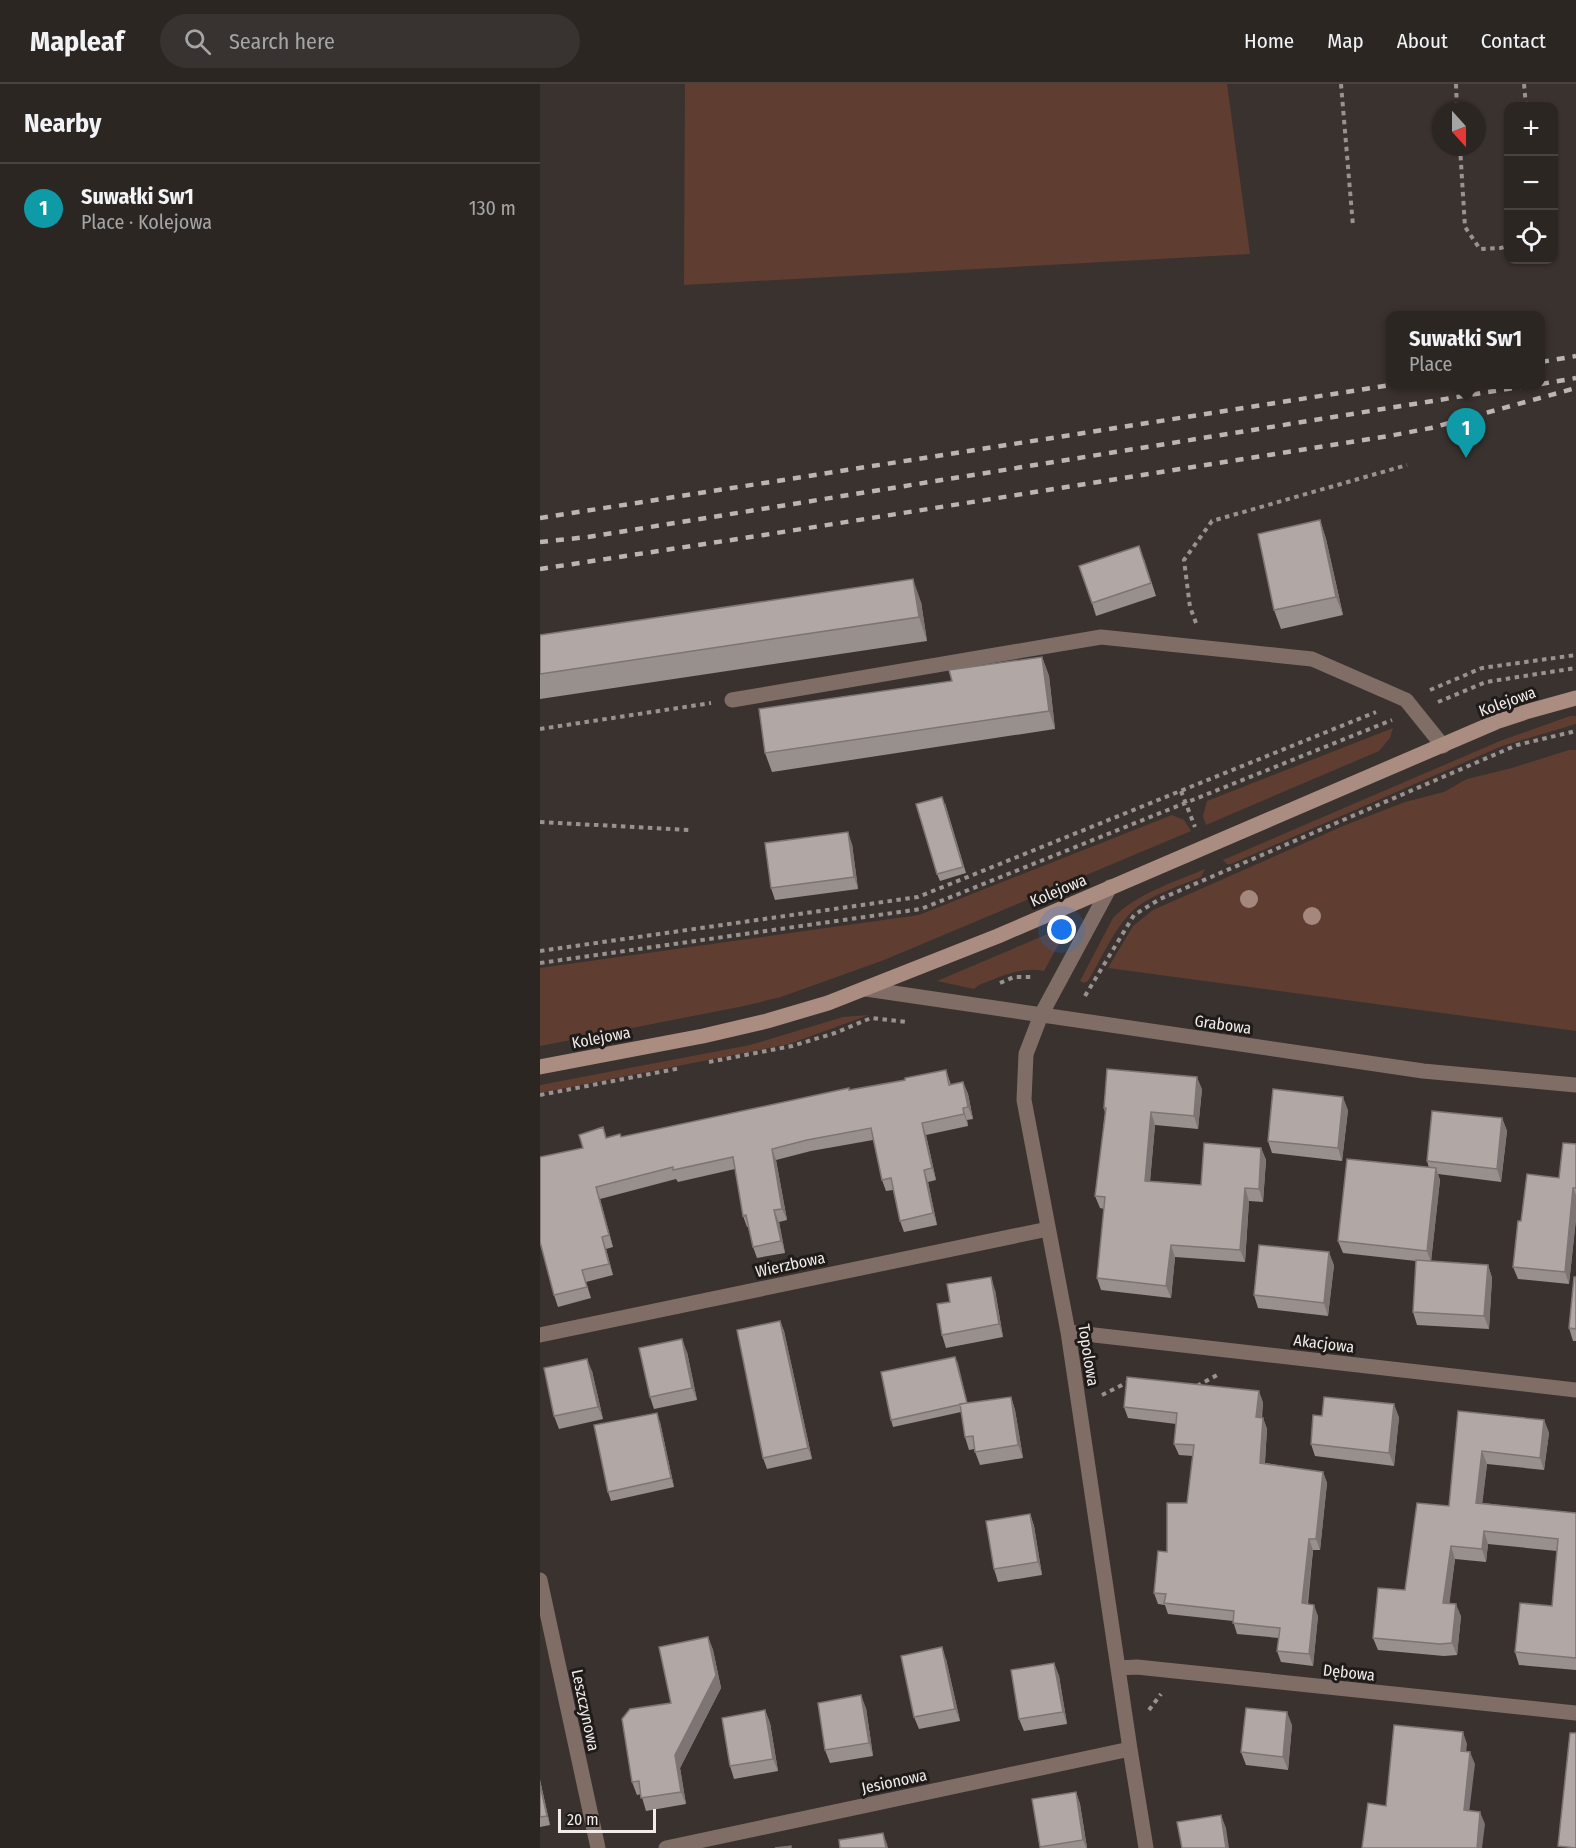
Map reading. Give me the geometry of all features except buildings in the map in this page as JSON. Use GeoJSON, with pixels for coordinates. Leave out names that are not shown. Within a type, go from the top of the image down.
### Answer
{"type":"FeatureCollection","features":[{"type":"Feature","properties":{"kind":"street"},"geometry":{"type":"LineString","coordinates":[[732,700],[1101,637],[1312,659],[1411,706],[1443,746]]}},
{"type":"Feature","properties":{"kind":"street","name":"Kolejowa"},"geometry":{"type":"LineString","coordinates":[[540,1067],[704,1036],[828,1003],[998,936],[1496,722],[1576,698]]}},
{"type":"Feature","properties":{"kind":"street","name":"Topolowa"},"geometry":{"type":"LineString","coordinates":[[1110,887],[1041,1015],[1026,1054],[1024,1100],[1068,1332],[1146,1848]]}},
{"type":"Feature","properties":{"kind":"street","name":"Grabowa"},"geometry":{"type":"LineString","coordinates":[[866,989],[1423,1071],[1576,1085]]}},
{"type":"Feature","properties":{"kind":"street","name":"Wierzbowa"},"geometry":{"type":"LineString","coordinates":[[540,1335],[1048,1229]]}},
{"type":"Feature","properties":{"kind":"street","name":"Akacjowa"},"geometry":{"type":"LineString","coordinates":[[1068,1332],[1576,1390]]}},
{"type":"Feature","properties":{"kind":"street","name":"Leszczynowa"},"geometry":{"type":"LineString","coordinates":[[540,1580],[598,1848]]}},
{"type":"Feature","properties":{"kind":"street","name":"Dębowa"},"geometry":{"type":"LineString","coordinates":[[1119,1668],[1137,1667],[1576,1713]]}},
{"type":"Feature","properties":{"kind":"street","name":"Jesionowa"},"geometry":{"type":"LineString","coordinates":[[666,1848],[1130,1749]]}},
{"type":"Feature","properties":{"kind":"path"},"geometry":{"type":"LineString","coordinates":[[1341,84],[1353,226]]}},
{"type":"Feature","properties":{"kind":"path"},"geometry":{"type":"LineString","coordinates":[[1456,84],[1457,102]]}},
{"type":"Feature","properties":{"kind":"path"},"geometry":{"type":"LineString","coordinates":[[1524,84],[1526,102]]}},
{"type":"Feature","properties":{"kind":"path"},"geometry":{"type":"LineString","coordinates":[[1461,156],[1465,227],[1480,249],[1504,247]]}},
{"type":"Feature","properties":{"kind":"path"},"geometry":{"type":"LineString","coordinates":[[1206,648],[1190,607],[1184,560],[1212,521],[1407,465]]}},
{"type":"Feature","properties":{"kind":"path"},"geometry":{"type":"LineString","coordinates":[[540,963],[921,909],[1186,803],[1411,706],[1482,668],[1576,655]]}},
{"type":"Feature","properties":{"kind":"path"},"geometry":{"type":"LineString","coordinates":[[540,951],[918,897],[1181,791],[1411,706],[1486,682],[1576,668]]}},
{"type":"Feature","properties":{"kind":"path"},"geometry":{"type":"LineString","coordinates":[[540,729],[732,700]]}},
{"type":"Feature","properties":{"kind":"path"},"geometry":{"type":"LineString","coordinates":[[1086,996],[1134,915],[1160,899],[1517,745],[1576,731]]}},
{"type":"Feature","properties":{"kind":"path"},"geometry":{"type":"LineString","coordinates":[[1181,791],[1204,848]]}},
{"type":"Feature","properties":{"kind":"path"},"geometry":{"type":"LineString","coordinates":[[540,822],[690,830]]}},
{"type":"Feature","properties":{"kind":"path"},"geometry":{"type":"LineString","coordinates":[[701,1064],[792,1046],[835,1033],[871,1018],[915,1023]]}},
{"type":"Feature","properties":{"kind":"path"},"geometry":{"type":"LineString","coordinates":[[540,1095],[689,1066]]}},
{"type":"Feature","properties":{"kind":"path"},"geometry":{"type":"LineString","coordinates":[[1195,1387],[1226,1371]]}},
{"type":"Feature","properties":{"kind":"path"},"geometry":{"type":"LineString","coordinates":[[1098,1397],[1134,1379]]}},
{"type":"Feature","properties":{"kind":"shaded area"},"geometry":{"type":"Polygon","coordinates":[[[685,84],[1227,84],[1250,254],[684,285],[685,84]]]}},
{"type":"Feature","properties":{"kind":"shaded area"},"geometry":{"type":"Polygon","coordinates":[[[1570,716],[1576,716],[1576,724],[1502,746],[1231,864],[1223,860],[1500,741],[1570,716]]]}},
{"type":"Feature","properties":{"kind":"shaded area"},"geometry":{"type":"Polygon","coordinates":[[[1393,728],[1390,738],[1379,751],[1206,825],[1203,816],[1207,801],[1393,728]]]}},
{"type":"Feature","properties":{"kind":"shaded area"},"geometry":{"type":"Polygon","coordinates":[[[1576,750],[1576,1031],[1108,968],[1133,926],[1153,910],[1343,826],[1405,802],[1444,792],[1467,779],[1576,750]]]}},
{"type":"Feature","properties":{"kind":"shaded area"},"geometry":{"type":"Polygon","coordinates":[[[1172,815],[1184,820],[1191,831],[884,960],[781,997],[540,1046],[540,968],[919,915],[1172,815]]]}},
{"type":"Feature","properties":{"kind":"shaded area"},"geometry":{"type":"Polygon","coordinates":[[[1205,869],[1201,877],[1144,902],[1129,914],[1088,981],[1084,983],[1080,981],[1113,918],[1123,909],[1156,889],[1205,869]]]}},
{"type":"Feature","properties":{"kind":"shaded area"},"geometry":{"type":"Polygon","coordinates":[[[1069,925],[1044,971],[1027,970],[1011,973],[974,989],[937,981],[1069,925]]]}},
{"type":"Feature","properties":{"kind":"shaded area"},"geometry":{"type":"Polygon","coordinates":[[[869,1015],[789,1044],[540,1093],[540,1085],[750,1045],[843,1017],[869,1015]]]}},
{"type":"Feature","properties":{"kind":"railway"},"geometry":{"type":"LineString","coordinates":[[1545,361],[1576,356]]}},
{"type":"Feature","properties":{"kind":"railway"},"geometry":{"type":"LineString","coordinates":[[1545,383],[1576,378]]}},
{"type":"Feature","properties":{"kind":"railway"},"geometry":{"type":"LineString","coordinates":[[540,518],[1386,386]]}},
{"type":"Feature","properties":{"kind":"railway"},"geometry":{"type":"LineString","coordinates":[[540,569],[1389,436],[1431,428],[1576,388]]}},
{"type":"Feature","properties":{"kind":"railway"},"geometry":{"type":"LineString","coordinates":[[540,542],[588,537],[1507,389]]}},
{"type":"Feature","properties":{"kind":"place","name":"Suwałki Sw1"},"geometry":{"type":"Point","coordinates":[1466,458]}}]}
